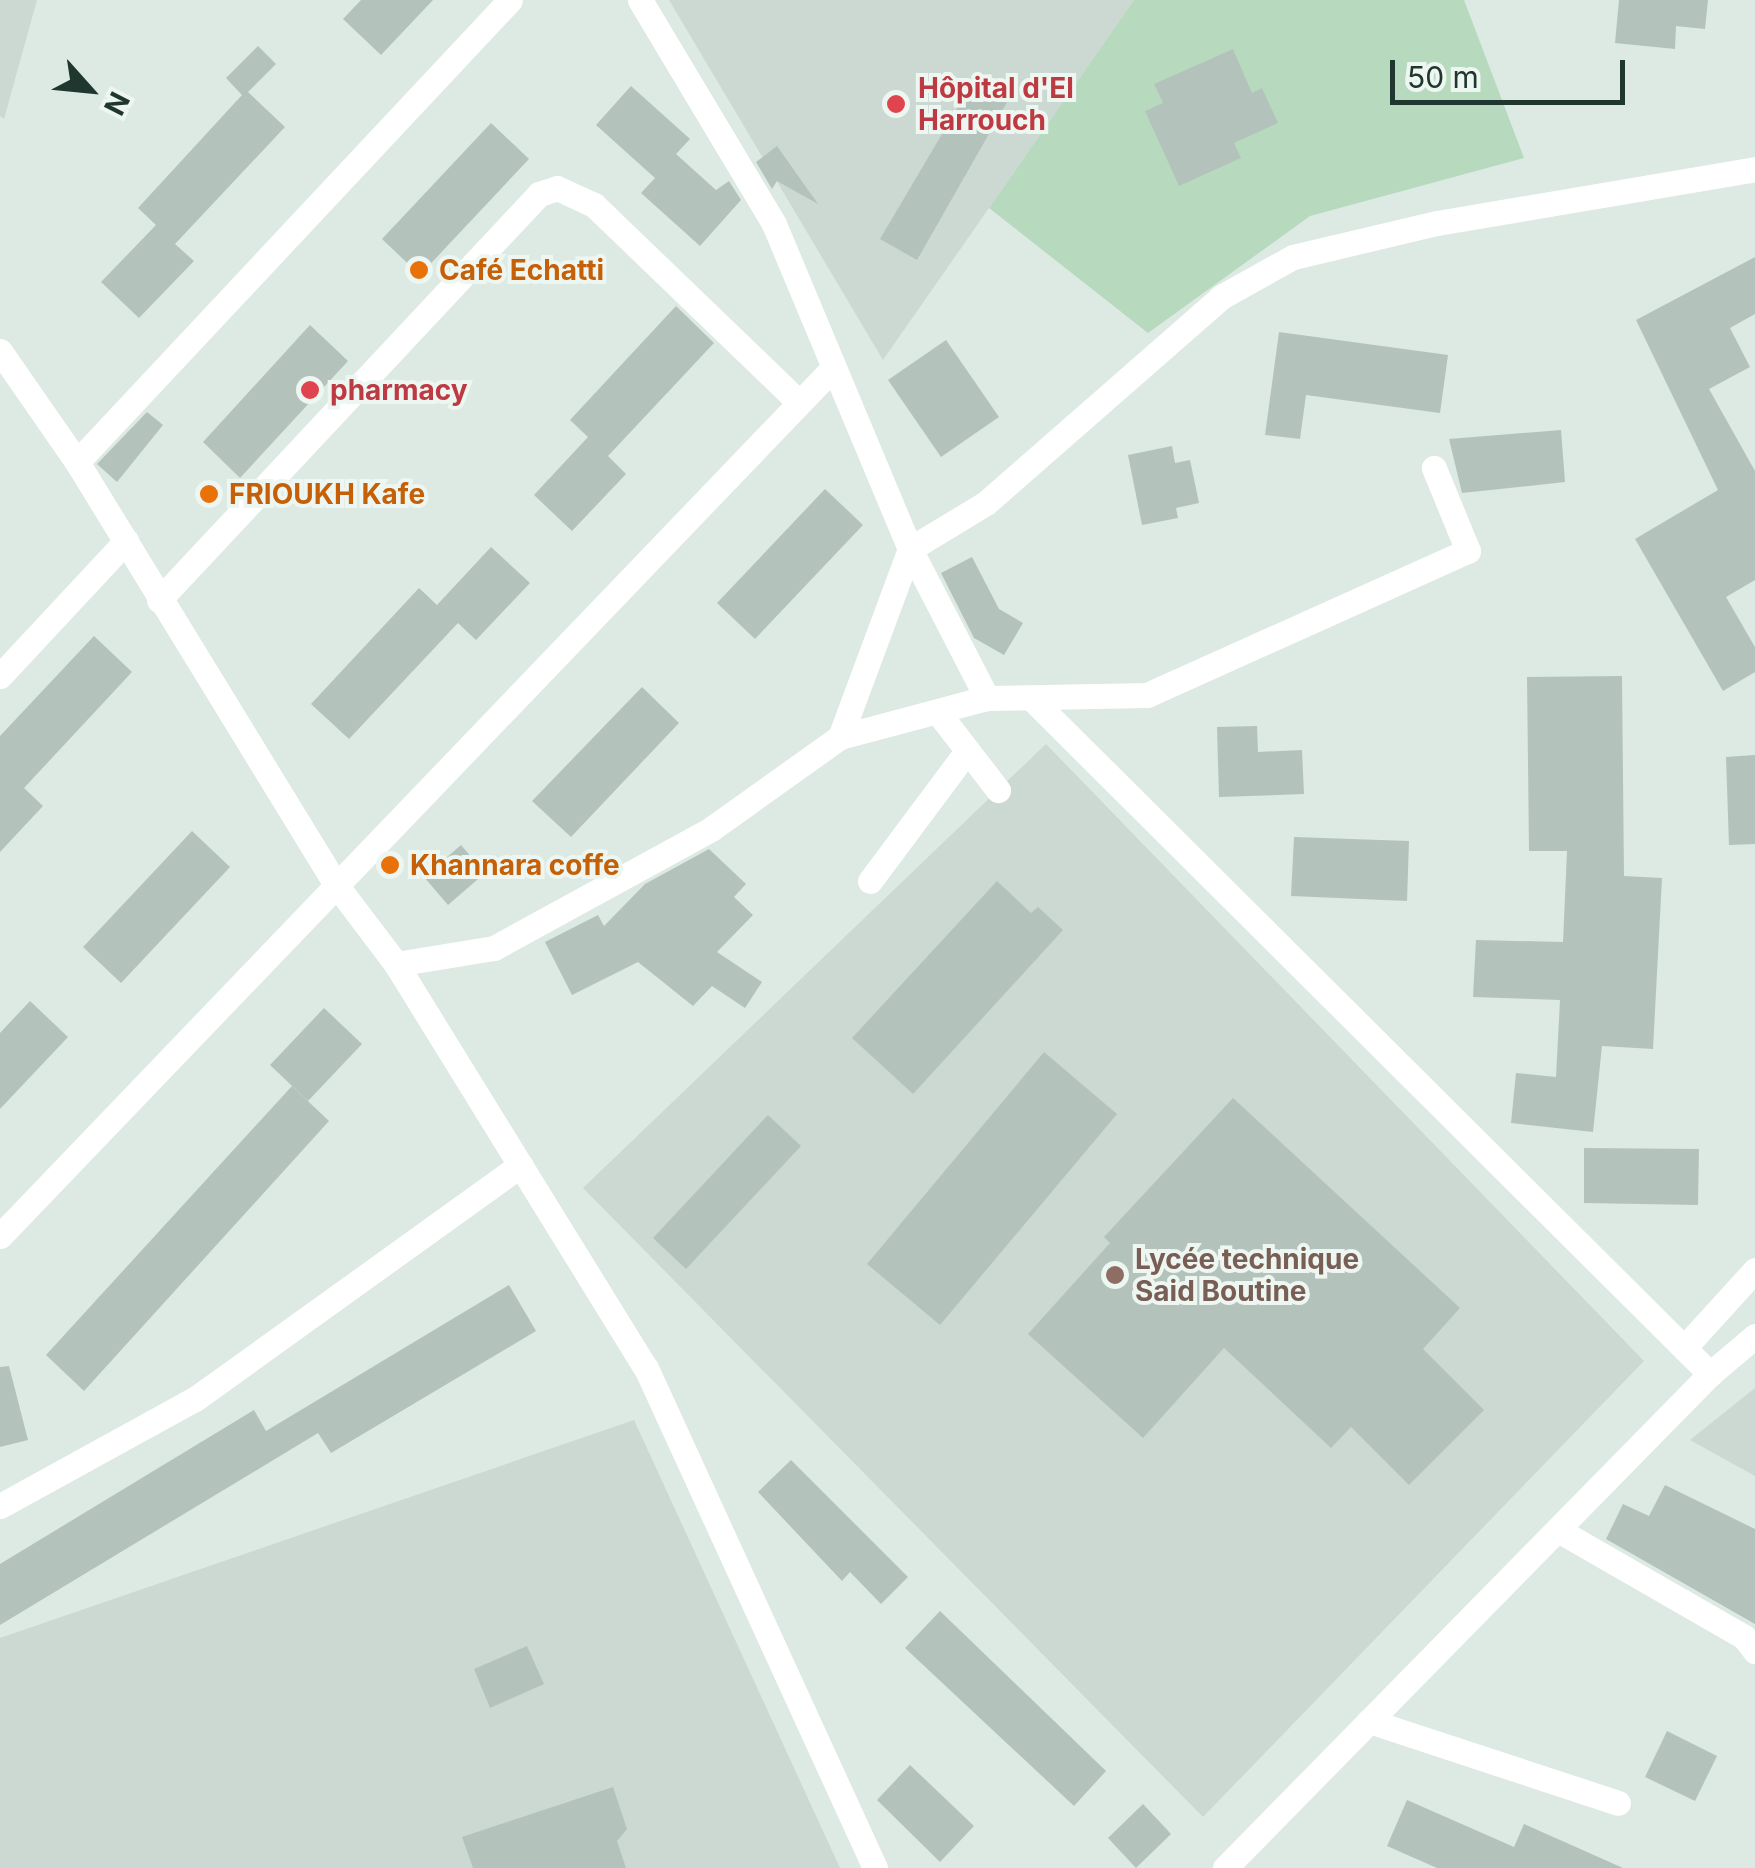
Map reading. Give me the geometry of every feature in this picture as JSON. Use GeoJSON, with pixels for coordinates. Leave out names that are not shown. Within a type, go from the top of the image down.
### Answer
{"type":"FeatureCollection","features":[{"type":"Feature","properties":{"kind":"street"},"geometry":{"type":"LineString","coordinates":[[78,462],[510,0]]}},
{"type":"Feature","properties":{"kind":"street"},"geometry":{"type":"LineString","coordinates":[[640,0],[774,224],[910,550],[986,698]]}},
{"type":"Feature","properties":{"kind":"street"},"geometry":{"type":"LineString","coordinates":[[840,736],[910,550],[986,502],[1222,297],[1294,257],[1530,206],[1713,172],[1755,169]]}},
{"type":"Feature","properties":{"kind":"street"},"geometry":{"type":"LineString","coordinates":[[158,600],[521,206],[557,188],[594,205],[799,402]]}},
{"type":"Feature","properties":{"kind":"street"},"geometry":{"type":"LineString","coordinates":[[0,351],[78,462],[158,600],[337,886],[396,964],[646,1368],[874,1868]]}},
{"type":"Feature","properties":{"kind":"street"},"geometry":{"type":"LineString","coordinates":[[0,1236],[834,366]]}},
{"type":"Feature","properties":{"kind":"street"},"geometry":{"type":"LineString","coordinates":[[396,964],[494,948],[711,830],[840,736],[940,715],[986,698],[1147,694],[1468,551],[1434,468]]}},
{"type":"Feature","properties":{"kind":"street"},"geometry":{"type":"LineString","coordinates":[[0,676],[126,541]]}},
{"type":"Feature","properties":{"kind":"street"},"geometry":{"type":"LineString","coordinates":[[1032,699],[1710,1374]]}},
{"type":"Feature","properties":{"kind":"street"},"geometry":{"type":"LineString","coordinates":[[940,715],[998,790]]}},
{"type":"Feature","properties":{"kind":"street"},"geometry":{"type":"LineString","coordinates":[[870,880],[967,751]]}},
{"type":"Feature","properties":{"kind":"street"},"geometry":{"type":"LineString","coordinates":[[0,1506],[195,1399],[521,1165]]}},
{"type":"Feature","properties":{"kind":"street"},"geometry":{"type":"LineString","coordinates":[[1684,1348],[1755,1270]]}},
{"type":"Feature","properties":{"kind":"street"},"geometry":{"type":"LineString","coordinates":[[1225,1868],[1710,1374],[1755,1336]]}},
{"type":"Feature","properties":{"kind":"street"},"geometry":{"type":"LineString","coordinates":[[1558,1530],[1744,1636],[1755,1651]]}},
{"type":"Feature","properties":{"kind":"street"},"geometry":{"type":"LineString","coordinates":[[1369,1721],[1618,1803]]}},
{"type":"Feature","properties":{"kind":"shaded area"},"geometry":{"type":"Polygon","coordinates":[[[0,0],[37,0],[4,119],[0,116],[0,0]]]}},
{"type":"Feature","properties":{"kind":"shaded area","name":"Hôpital d'El Harrouch"},"geometry":{"type":"Polygon","coordinates":[[[669,0],[1134,0],[883,360],[669,0]]]}},
{"type":"Feature","properties":{"kind":"shaded area","name":"Lycée technique Said Boutine"},"geometry":{"type":"Polygon","coordinates":[[[1046,744],[1644,1361],[1203,1817],[583,1188],[1046,744]]]}},
{"type":"Feature","properties":{"kind":"shaded area"},"geometry":{"type":"Polygon","coordinates":[[[1755,1388],[1755,1476],[1690,1440],[1755,1388]]]}},
{"type":"Feature","properties":{"kind":"shaded area"},"geometry":{"type":"Polygon","coordinates":[[[634,1420],[840,1868],[0,1868],[0,1638],[634,1420]]]}},
{"type":"Feature","properties":{"kind":"green space"},"geometry":{"type":"Polygon","coordinates":[[[1134,0],[1464,0],[1524,158],[1310,216],[1148,333],[989,208],[1134,0]]]}},
{"type":"Feature","properties":{"kind":"building"},"geometry":{"type":"Polygon","coordinates":[[[361,0],[433,0],[381,55],[343,19],[361,0]]]}},
{"type":"Feature","properties":{"kind":"building"},"geometry":{"type":"Polygon","coordinates":[[[1619,0],[1708,0],[1705,29],[1676,26],[1675,49],[1615,43],[1619,0]]]}},
{"type":"Feature","properties":{"kind":"building"},"geometry":{"type":"Polygon","coordinates":[[[258,46],[276,64],[248,92],[285,127],[175,244],[194,261],[139,318],[101,282],[156,225],[138,208],[242,95],[226,78],[258,46]]]}},
{"type":"Feature","properties":{"kind":"building"},"geometry":{"type":"Polygon","coordinates":[[[1233,49],[1252,93],[1262,88],[1278,123],[1234,143],[1241,158],[1179,186],[1145,111],[1163,103],[1154,84],[1233,49]]]}},
{"type":"Feature","properties":{"kind":"building"},"geometry":{"type":"Polygon","coordinates":[[[975,78],[1010,97],[917,260],[880,239],[975,78]]]}},
{"type":"Feature","properties":{"kind":"building"},"geometry":{"type":"Polygon","coordinates":[[[631,86],[690,139],[676,154],[716,190],[729,181],[741,200],[700,246],[641,193],[655,178],[596,125],[631,86]]]}},
{"type":"Feature","properties":{"kind":"building"},"geometry":{"type":"Polygon","coordinates":[[[491,123],[529,159],[420,275],[382,239],[491,123]]]}},
{"type":"Feature","properties":{"kind":"building"},"geometry":{"type":"Polygon","coordinates":[[[777,146],[818,204],[777,181],[772,189],[756,162],[777,146]]]}},
{"type":"Feature","properties":{"kind":"building"},"geometry":{"type":"Polygon","coordinates":[[[1755,257],[1755,314],[1730,328],[1750,367],[1709,389],[1755,471],[1755,580],[1726,597],[1755,647],[1755,672],[1723,691],[1635,539],[1718,490],[1636,320],[1755,257]]]}},
{"type":"Feature","properties":{"kind":"building"},"geometry":{"type":"Polygon","coordinates":[[[676,306],[714,343],[608,456],[626,474],[572,531],[534,495],[588,437],[570,420],[676,306]]]}},
{"type":"Feature","properties":{"kind":"building"},"geometry":{"type":"Polygon","coordinates":[[[310,325],[348,361],[240,478],[203,442],[310,325]]]}},
{"type":"Feature","properties":{"kind":"building"},"geometry":{"type":"Polygon","coordinates":[[[1279,332],[1448,355],[1440,413],[1306,395],[1300,439],[1265,435],[1279,332]]]}},
{"type":"Feature","properties":{"kind":"building"},"geometry":{"type":"Polygon","coordinates":[[[946,340],[999,417],[941,457],[888,380],[946,340]]]}},
{"type":"Feature","properties":{"kind":"building"},"geometry":{"type":"Polygon","coordinates":[[[147,412],[163,425],[117,482],[97,464],[147,412]]]}},
{"type":"Feature","properties":{"kind":"building"},"geometry":{"type":"Polygon","coordinates":[[[1561,430],[1565,482],[1462,493],[1449,439],[1561,430]]]}},
{"type":"Feature","properties":{"kind":"building"},"geometry":{"type":"Polygon","coordinates":[[[1172,446],[1175,463],[1190,460],[1199,503],[1176,508],[1178,518],[1142,525],[1128,455],[1172,446]]]}},
{"type":"Feature","properties":{"kind":"building"},"geometry":{"type":"Polygon","coordinates":[[[825,489],[863,525],[755,639],[717,603],[825,489]]]}},
{"type":"Feature","properties":{"kind":"building"},"geometry":{"type":"Polygon","coordinates":[[[491,547],[530,583],[476,640],[458,623],[349,739],[311,704],[419,588],[437,605],[491,547]]]}},
{"type":"Feature","properties":{"kind":"building"},"geometry":{"type":"Polygon","coordinates":[[[972,557],[999,609],[1023,623],[1004,655],[974,638],[941,573],[972,557]]]}},
{"type":"Feature","properties":{"kind":"building"},"geometry":{"type":"Polygon","coordinates":[[[94,636],[132,672],[24,788],[43,806],[0,852],[0,736],[94,636]]]}},
{"type":"Feature","properties":{"kind":"building"},"geometry":{"type":"Polygon","coordinates":[[[1622,676],[1624,876],[1662,878],[1653,1049],[1602,1046],[1593,1132],[1511,1123],[1516,1073],[1556,1077],[1560,1000],[1473,997],[1476,940],[1563,942],[1567,851],[1529,851],[1527,677],[1622,676]]]}},
{"type":"Feature","properties":{"kind":"building"},"geometry":{"type":"Polygon","coordinates":[[[642,687],[679,723],[571,837],[532,801],[642,687]]]}},
{"type":"Feature","properties":{"kind":"building"},"geometry":{"type":"Polygon","coordinates":[[[1257,726],[1258,752],[1302,750],[1304,794],[1219,797],[1217,727],[1257,726]]]}},
{"type":"Feature","properties":{"kind":"building"},"geometry":{"type":"Polygon","coordinates":[[[1755,755],[1755,844],[1729,845],[1726,757],[1755,755]]]}},
{"type":"Feature","properties":{"kind":"building"},"geometry":{"type":"Polygon","coordinates":[[[192,831],[230,867],[121,983],[83,947],[192,831]]]}},
{"type":"Feature","properties":{"kind":"building"},"geometry":{"type":"Polygon","coordinates":[[[1294,837],[1409,841],[1407,901],[1291,896],[1294,837]]]}},
{"type":"Feature","properties":{"kind":"building"},"geometry":{"type":"Polygon","coordinates":[[[461,845],[485,873],[448,905],[424,877],[461,845]]]}},
{"type":"Feature","properties":{"kind":"building"},"geometry":{"type":"Polygon","coordinates":[[[709,849],[746,884],[734,897],[753,915],[717,952],[762,982],[745,1008],[712,986],[693,1006],[638,962],[572,995],[545,942],[598,915],[604,926],[645,884],[709,849]]]}},
{"type":"Feature","properties":{"kind":"building"},"geometry":{"type":"Polygon","coordinates":[[[997,881],[1031,913],[1038,907],[1063,930],[913,1094],[852,1038],[997,881]]]}},
{"type":"Feature","properties":{"kind":"building"},"geometry":{"type":"Polygon","coordinates":[[[30,1001],[68,1037],[0,1109],[0,1033],[30,1001]]]}},
{"type":"Feature","properties":{"kind":"building"},"geometry":{"type":"Polygon","coordinates":[[[324,1008],[362,1044],[308,1101],[270,1065],[324,1008]]]}},
{"type":"Feature","properties":{"kind":"building"},"geometry":{"type":"Polygon","coordinates":[[[1044,1052],[1117,1114],[940,1325],[867,1264],[1044,1052]]]}},
{"type":"Feature","properties":{"kind":"building"},"geometry":{"type":"Polygon","coordinates":[[[292,1086],[329,1121],[84,1391],[46,1355],[292,1086]]]}},
{"type":"Feature","properties":{"kind":"building"},"geometry":{"type":"Polygon","coordinates":[[[1233,1098],[1460,1308],[1423,1349],[1484,1410],[1409,1485],[1351,1427],[1331,1448],[1224,1348],[1143,1438],[1028,1334],[1110,1243],[1104,1237],[1233,1098]]]}},
{"type":"Feature","properties":{"kind":"building"},"geometry":{"type":"Polygon","coordinates":[[[768,1115],[801,1146],[686,1269],[653,1238],[768,1115]]]}},
{"type":"Feature","properties":{"kind":"building"},"geometry":{"type":"Polygon","coordinates":[[[1584,1148],[1699,1149],[1698,1205],[1584,1203],[1584,1148]]]}},
{"type":"Feature","properties":{"kind":"building"},"geometry":{"type":"Polygon","coordinates":[[[509,1285],[536,1331],[331,1453],[318,1433],[0,1625],[0,1564],[254,1410],[266,1431],[509,1285]]]}},
{"type":"Feature","properties":{"kind":"building"},"geometry":{"type":"Polygon","coordinates":[[[9,1366],[28,1440],[0,1447],[0,1367],[9,1366]]]}},
{"type":"Feature","properties":{"kind":"building"},"geometry":{"type":"Polygon","coordinates":[[[791,1460],[908,1577],[881,1604],[850,1572],[842,1581],[758,1492],[791,1460]]]}},
{"type":"Feature","properties":{"kind":"building"},"geometry":{"type":"Polygon","coordinates":[[[1665,1485],[1755,1529],[1755,1624],[1606,1539],[1623,1504],[1649,1516],[1665,1485]]]}},
{"type":"Feature","properties":{"kind":"building"},"geometry":{"type":"Polygon","coordinates":[[[940,1611],[1106,1771],[1074,1806],[905,1648],[940,1611]]]}},
{"type":"Feature","properties":{"kind":"building"},"geometry":{"type":"Polygon","coordinates":[[[527,1646],[544,1684],[490,1708],[474,1669],[527,1646]]]}},
{"type":"Feature","properties":{"kind":"building"},"geometry":{"type":"Polygon","coordinates":[[[1667,1731],[1717,1756],[1695,1801],[1645,1777],[1667,1731]]]}},
{"type":"Feature","properties":{"kind":"building"},"geometry":{"type":"Polygon","coordinates":[[[910,1765],[974,1826],[940,1862],[877,1800],[910,1765]]]}},
{"type":"Feature","properties":{"kind":"building"},"geometry":{"type":"Polygon","coordinates":[[[613,1787],[627,1829],[617,1841],[626,1868],[473,1868],[462,1837],[613,1787]]]}},
{"type":"Feature","properties":{"kind":"building"},"geometry":{"type":"Polygon","coordinates":[[[1407,1800],[1514,1847],[1524,1824],[1623,1868],[1437,1868],[1387,1846],[1407,1800]]]}},
{"type":"Feature","properties":{"kind":"building"},"geometry":{"type":"Polygon","coordinates":[[[1143,1804],[1171,1834],[1136,1868],[1108,1838],[1143,1804]]]}},
{"type":"Feature","properties":{"kind":"place","name":"Hôpital d'El Harrouch"},"geometry":{"type":"Point","coordinates":[896,104]}},
{"type":"Feature","properties":{"kind":"place","name":"Café Echatti"},"geometry":{"type":"Point","coordinates":[419,270]}},
{"type":"Feature","properties":{"kind":"place","name":"pharmacy"},"geometry":{"type":"Point","coordinates":[310,390]}},
{"type":"Feature","properties":{"kind":"place","name":"FRIOUKH Kafe"},"geometry":{"type":"Point","coordinates":[209,494]}},
{"type":"Feature","properties":{"kind":"place","name":"Khannara coffe"},"geometry":{"type":"Point","coordinates":[390,865]}},
{"type":"Feature","properties":{"kind":"place","name":"Lycée technique Said Boutine"},"geometry":{"type":"Point","coordinates":[1115,1275]}}]}
